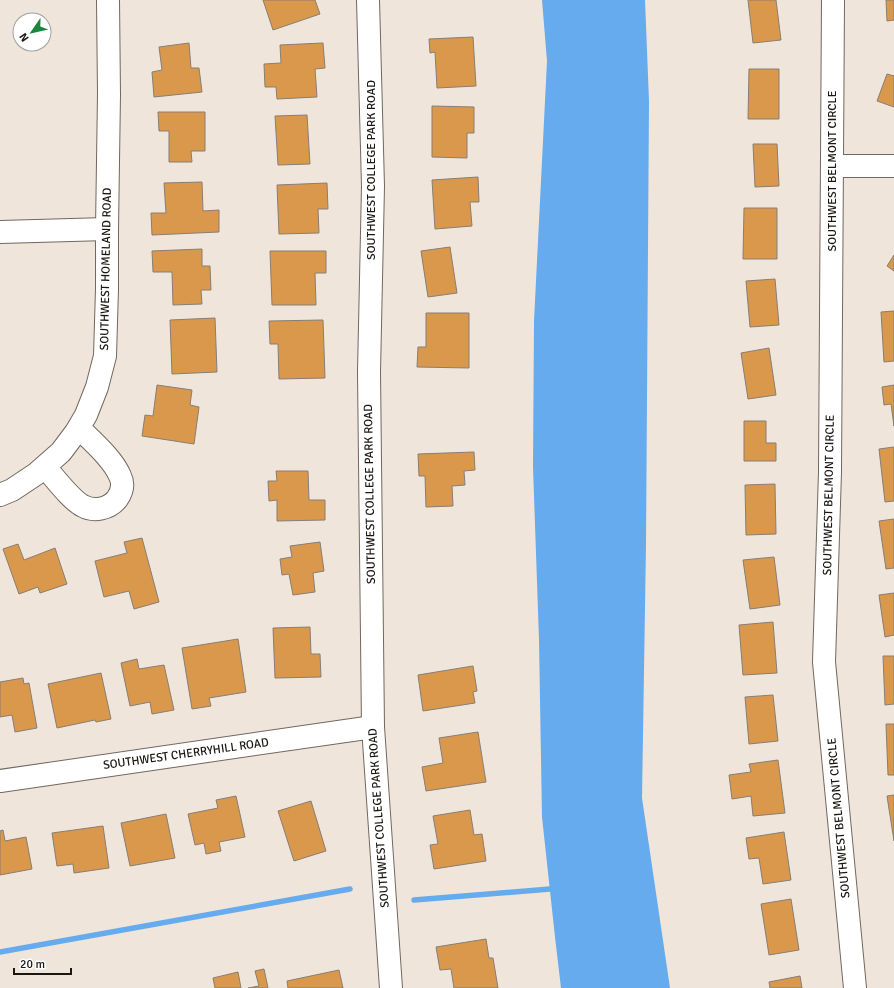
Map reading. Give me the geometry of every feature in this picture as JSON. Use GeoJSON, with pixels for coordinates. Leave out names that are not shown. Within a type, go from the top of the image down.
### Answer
{"type":"FeatureCollection","features":[{"type":"Feature","properties":{"kind":"street","name":"SOUTHWEST HOMELAND ROAD"},"geometry":{"type":"LineString","coordinates":[[0,495],[12,490],[45,467],[61,452],[79,428],[97,387],[104,356],[107,289],[109,94],[108,0]]}},
{"type":"Feature","properties":{"kind":"street","name":"SOUTHWEST COLLEGE PARK ROAD"},"geometry":{"type":"LineString","coordinates":[[368,0],[373,186],[369,372],[373,727],[391,988]]}},
{"type":"Feature","properties":{"kind":"street","name":"SOUTHWEST BELMONT CIRCLE"},"geometry":{"type":"LineString","coordinates":[[833,0],[830,472],[824,662],[855,988]]}},
{"type":"Feature","properties":{"kind":"street"},"geometry":{"type":"LineString","coordinates":[[833,166],[894,166]]}},
{"type":"Feature","properties":{"kind":"street"},"geometry":{"type":"LineString","coordinates":[[0,232],[107,229]]}},
{"type":"Feature","properties":{"kind":"street"},"geometry":{"type":"LineString","coordinates":[[45,467],[72,497],[83,506],[100,509],[108,506],[116,500],[122,487],[121,478],[116,468],[79,428]]}},
{"type":"Feature","properties":{"kind":"street","name":"SOUTHWEST CHERRYHILL ROAD"},"geometry":{"type":"LineString","coordinates":[[0,780],[373,727]]}},
{"type":"Feature","properties":{"kind":"water"},"geometry":{"type":"Polygon","coordinates":[[[542,0],[645,0],[649,101],[646,544],[642,798],[670,988],[561,988],[542,817],[539,639],[533,467],[534,321],[547,61],[542,0]]]}},
{"type":"Feature","properties":{"kind":"building"},"geometry":{"type":"Polygon","coordinates":[[[263,0],[315,0],[320,14],[273,30],[263,0]]]}},
{"type":"Feature","properties":{"kind":"building"},"geometry":{"type":"Polygon","coordinates":[[[748,0],[776,0],[781,40],[753,43],[748,0]]]}},
{"type":"Feature","properties":{"kind":"building"},"geometry":{"type":"Polygon","coordinates":[[[886,0],[894,0],[894,20],[887,21],[886,0]]]}},
{"type":"Feature","properties":{"kind":"building"},"geometry":{"type":"Polygon","coordinates":[[[473,37],[476,86],[437,88],[435,52],[430,53],[429,39],[473,37]]]}},
{"type":"Feature","properties":{"kind":"building"},"geometry":{"type":"Polygon","coordinates":[[[189,43],[191,68],[199,68],[202,92],[154,97],[152,72],[162,70],[159,47],[189,43]]]}},
{"type":"Feature","properties":{"kind":"building"},"geometry":{"type":"Polygon","coordinates":[[[323,43],[325,68],[315,69],[317,97],[277,99],[276,87],[265,87],[264,64],[281,63],[280,45],[323,43]]]}},
{"type":"Feature","properties":{"kind":"building"},"geometry":{"type":"Polygon","coordinates":[[[749,69],[779,69],[779,119],[748,119],[749,69]]]}},
{"type":"Feature","properties":{"kind":"building"},"geometry":{"type":"Polygon","coordinates":[[[887,74],[894,76],[894,107],[877,101],[887,74]]]}},
{"type":"Feature","properties":{"kind":"building"},"geometry":{"type":"Polygon","coordinates":[[[432,106],[474,107],[474,133],[467,133],[467,158],[432,157],[432,106]]]}},
{"type":"Feature","properties":{"kind":"building"},"geometry":{"type":"Polygon","coordinates":[[[158,112],[205,112],[205,151],[191,151],[192,162],[169,162],[169,131],[159,131],[158,112]]]}},
{"type":"Feature","properties":{"kind":"building"},"geometry":{"type":"Polygon","coordinates":[[[307,115],[310,164],[278,165],[275,116],[307,115]]]}},
{"type":"Feature","properties":{"kind":"building"},"geometry":{"type":"Polygon","coordinates":[[[753,144],[777,144],[779,186],[755,187],[753,144]]]}},
{"type":"Feature","properties":{"kind":"building"},"geometry":{"type":"Polygon","coordinates":[[[478,177],[479,202],[470,202],[472,226],[435,229],[432,180],[478,177]]]}},
{"type":"Feature","properties":{"kind":"building"},"geometry":{"type":"Polygon","coordinates":[[[202,182],[203,211],[219,210],[219,232],[152,235],[151,213],[166,213],[164,183],[202,182]]]}},
{"type":"Feature","properties":{"kind":"building"},"geometry":{"type":"Polygon","coordinates":[[[327,183],[328,209],[318,209],[319,233],[279,234],[277,185],[327,183]]]}},
{"type":"Feature","properties":{"kind":"building"},"geometry":{"type":"Polygon","coordinates":[[[744,208],[777,208],[777,259],[743,259],[744,208]]]}},
{"type":"Feature","properties":{"kind":"building"},"geometry":{"type":"Polygon","coordinates":[[[450,247],[457,293],[428,297],[421,251],[450,247]]]}},
{"type":"Feature","properties":{"kind":"building"},"geometry":{"type":"Polygon","coordinates":[[[202,249],[202,266],[210,266],[211,290],[201,290],[202,304],[173,305],[172,272],[153,272],[152,251],[202,249]]]}},
{"type":"Feature","properties":{"kind":"building"},"geometry":{"type":"Polygon","coordinates":[[[270,251],[326,251],[326,273],[315,273],[316,305],[272,305],[270,251]]]}},
{"type":"Feature","properties":{"kind":"building"},"geometry":{"type":"Polygon","coordinates":[[[894,255],[894,271],[887,266],[894,255]]]}},
{"type":"Feature","properties":{"kind":"building"},"geometry":{"type":"Polygon","coordinates":[[[775,279],[779,325],[750,327],[746,281],[775,279]]]}},
{"type":"Feature","properties":{"kind":"building"},"geometry":{"type":"Polygon","coordinates":[[[894,311],[894,361],[884,362],[881,312],[894,311]]]}},
{"type":"Feature","properties":{"kind":"building"},"geometry":{"type":"Polygon","coordinates":[[[426,313],[469,313],[469,368],[417,367],[418,347],[426,347],[426,313]]]}},
{"type":"Feature","properties":{"kind":"building"},"geometry":{"type":"Polygon","coordinates":[[[215,318],[217,372],[172,374],[170,320],[215,318]]]}},
{"type":"Feature","properties":{"kind":"building"},"geometry":{"type":"Polygon","coordinates":[[[323,320],[325,378],[279,379],[278,344],[270,344],[269,321],[323,320]]]}},
{"type":"Feature","properties":{"kind":"building"},"geometry":{"type":"Polygon","coordinates":[[[769,348],[776,395],[748,399],[741,353],[769,348]]]}},
{"type":"Feature","properties":{"kind":"building"},"geometry":{"type":"Polygon","coordinates":[[[157,385],[192,390],[190,405],[199,407],[194,444],[142,436],[145,415],[153,416],[157,385]]]}},
{"type":"Feature","properties":{"kind":"building"},"geometry":{"type":"Polygon","coordinates":[[[894,385],[894,426],[891,404],[884,405],[882,387],[894,385]]]}},
{"type":"Feature","properties":{"kind":"building"},"geometry":{"type":"Polygon","coordinates":[[[744,421],[766,421],[766,443],[776,443],[776,461],[744,461],[744,421]]]}},
{"type":"Feature","properties":{"kind":"building"},"geometry":{"type":"Polygon","coordinates":[[[894,447],[894,501],[885,502],[879,449],[894,447]]]}},
{"type":"Feature","properties":{"kind":"building"},"geometry":{"type":"Polygon","coordinates":[[[474,452],[475,470],[464,471],[465,485],[452,486],[453,506],[426,507],[425,476],[419,476],[418,454],[474,452]]]}},
{"type":"Feature","properties":{"kind":"building"},"geometry":{"type":"Polygon","coordinates":[[[276,471],[308,471],[309,500],[325,500],[325,520],[277,521],[277,500],[269,501],[268,481],[277,481],[276,471]]]}},
{"type":"Feature","properties":{"kind":"building"},"geometry":{"type":"Polygon","coordinates":[[[775,484],[776,534],[746,535],[745,485],[775,484]]]}},
{"type":"Feature","properties":{"kind":"building"},"geometry":{"type":"Polygon","coordinates":[[[894,519],[894,568],[886,569],[879,521],[894,519]]]}},
{"type":"Feature","properties":{"kind":"building"},"geometry":{"type":"Polygon","coordinates":[[[142,538],[159,602],[134,609],[129,591],[104,597],[95,561],[127,553],[124,542],[142,538]]]}},
{"type":"Feature","properties":{"kind":"building"},"geometry":{"type":"Polygon","coordinates":[[[320,542],[324,571],[313,573],[315,592],[293,595],[289,574],[282,575],[280,559],[292,557],[290,546],[320,542]]]}},
{"type":"Feature","properties":{"kind":"building"},"geometry":{"type":"Polygon","coordinates":[[[18,544],[24,560],[55,548],[67,584],[40,593],[38,587],[19,594],[3,549],[18,544]]]}},
{"type":"Feature","properties":{"kind":"building"},"geometry":{"type":"Polygon","coordinates":[[[774,557],[780,605],[750,609],[743,560],[774,557]]]}},
{"type":"Feature","properties":{"kind":"building"},"geometry":{"type":"Polygon","coordinates":[[[894,593],[894,635],[885,637],[879,595],[894,593]]]}},
{"type":"Feature","properties":{"kind":"building"},"geometry":{"type":"Polygon","coordinates":[[[773,622],[777,673],[743,675],[739,625],[773,622]]]}},
{"type":"Feature","properties":{"kind":"building"},"geometry":{"type":"Polygon","coordinates":[[[310,627],[311,654],[320,654],[321,677],[275,678],[273,628],[310,627]]]}},
{"type":"Feature","properties":{"kind":"building"},"geometry":{"type":"Polygon","coordinates":[[[238,639],[246,692],[209,698],[211,706],[192,709],[182,648],[238,639]]]}},
{"type":"Feature","properties":{"kind":"building"},"geometry":{"type":"Polygon","coordinates":[[[883,656],[894,656],[894,704],[885,705],[883,656]]]}},
{"type":"Feature","properties":{"kind":"building"},"geometry":{"type":"Polygon","coordinates":[[[137,659],[139,669],[164,665],[174,710],[152,714],[150,702],[130,706],[121,663],[137,659]]]}},
{"type":"Feature","properties":{"kind":"building"},"geometry":{"type":"Polygon","coordinates":[[[473,666],[477,691],[473,692],[475,703],[423,711],[418,675],[473,666]]]}},
{"type":"Feature","properties":{"kind":"building"},"geometry":{"type":"Polygon","coordinates":[[[101,673],[111,719],[96,722],[95,720],[57,728],[48,684],[101,673]]]}},
{"type":"Feature","properties":{"kind":"building"},"geometry":{"type":"Polygon","coordinates":[[[23,678],[24,684],[29,683],[37,728],[15,732],[12,715],[0,717],[0,682],[23,678]]]}},
{"type":"Feature","properties":{"kind":"building"},"geometry":{"type":"Polygon","coordinates":[[[773,695],[778,741],[749,744],[745,697],[773,695]]]}},
{"type":"Feature","properties":{"kind":"building"},"geometry":{"type":"Polygon","coordinates":[[[886,724],[894,724],[894,775],[888,775],[886,724]]]}},
{"type":"Feature","properties":{"kind":"building"},"geometry":{"type":"Polygon","coordinates":[[[478,732],[486,782],[426,791],[422,767],[443,763],[439,738],[478,732]]]}},
{"type":"Feature","properties":{"kind":"building"},"geometry":{"type":"Polygon","coordinates":[[[778,760],[785,813],[753,816],[751,796],[732,799],[729,775],[751,772],[749,764],[778,760]]]}},
{"type":"Feature","properties":{"kind":"building"},"geometry":{"type":"Polygon","coordinates":[[[894,795],[894,841],[887,796],[894,795]]]}},
{"type":"Feature","properties":{"kind":"building"},"geometry":{"type":"Polygon","coordinates":[[[236,796],[245,837],[219,842],[221,851],[206,854],[204,843],[195,845],[188,814],[218,808],[216,800],[236,796]]]}},
{"type":"Feature","properties":{"kind":"building"},"geometry":{"type":"Polygon","coordinates":[[[311,801],[326,851],[294,861],[278,811],[311,801]]]}},
{"type":"Feature","properties":{"kind":"building"},"geometry":{"type":"Polygon","coordinates":[[[470,810],[474,835],[482,834],[486,861],[434,869],[430,845],[438,844],[433,816],[470,810]]]}},
{"type":"Feature","properties":{"kind":"building"},"geometry":{"type":"Polygon","coordinates":[[[166,814],[175,858],[130,866],[121,823],[166,814]]]}},
{"type":"Feature","properties":{"kind":"building"},"geometry":{"type":"Polygon","coordinates":[[[103,826],[109,868],[74,873],[73,864],[57,866],[52,833],[103,826]]]}},
{"type":"Feature","properties":{"kind":"building"},"geometry":{"type":"Polygon","coordinates":[[[3,830],[5,841],[26,837],[32,869],[0,875],[0,831],[3,830]]]}},
{"type":"Feature","properties":{"kind":"building"},"geometry":{"type":"Polygon","coordinates":[[[784,832],[791,880],[763,884],[759,858],[749,859],[746,838],[784,832]]]}},
{"type":"Feature","properties":{"kind":"building"},"geometry":{"type":"Polygon","coordinates":[[[791,899],[799,950],[769,955],[761,904],[791,899]]]}},
{"type":"Feature","properties":{"kind":"building"},"geometry":{"type":"Polygon","coordinates":[[[486,939],[489,958],[493,958],[498,988],[454,988],[451,969],[440,970],[436,947],[486,939]]]}},
{"type":"Feature","properties":{"kind":"building"},"geometry":{"type":"Polygon","coordinates":[[[264,969],[268,988],[248,988],[259,986],[255,971],[264,969]]]}},
{"type":"Feature","properties":{"kind":"building"},"geometry":{"type":"Polygon","coordinates":[[[339,970],[343,988],[288,988],[287,981],[339,970]]]}},
{"type":"Feature","properties":{"kind":"building"},"geometry":{"type":"Polygon","coordinates":[[[238,972],[241,988],[215,988],[213,978],[238,972]]]}},
{"type":"Feature","properties":{"kind":"building"},"geometry":{"type":"Polygon","coordinates":[[[800,976],[802,988],[770,988],[769,982],[800,976]]]}},
{"type":"Feature","properties":{"kind":"waterway"},"geometry":{"type":"LineString","coordinates":[[0,952],[350,889]]}},
{"type":"Feature","properties":{"kind":"waterway"},"geometry":{"type":"LineString","coordinates":[[414,900],[550,889]]}}]}
